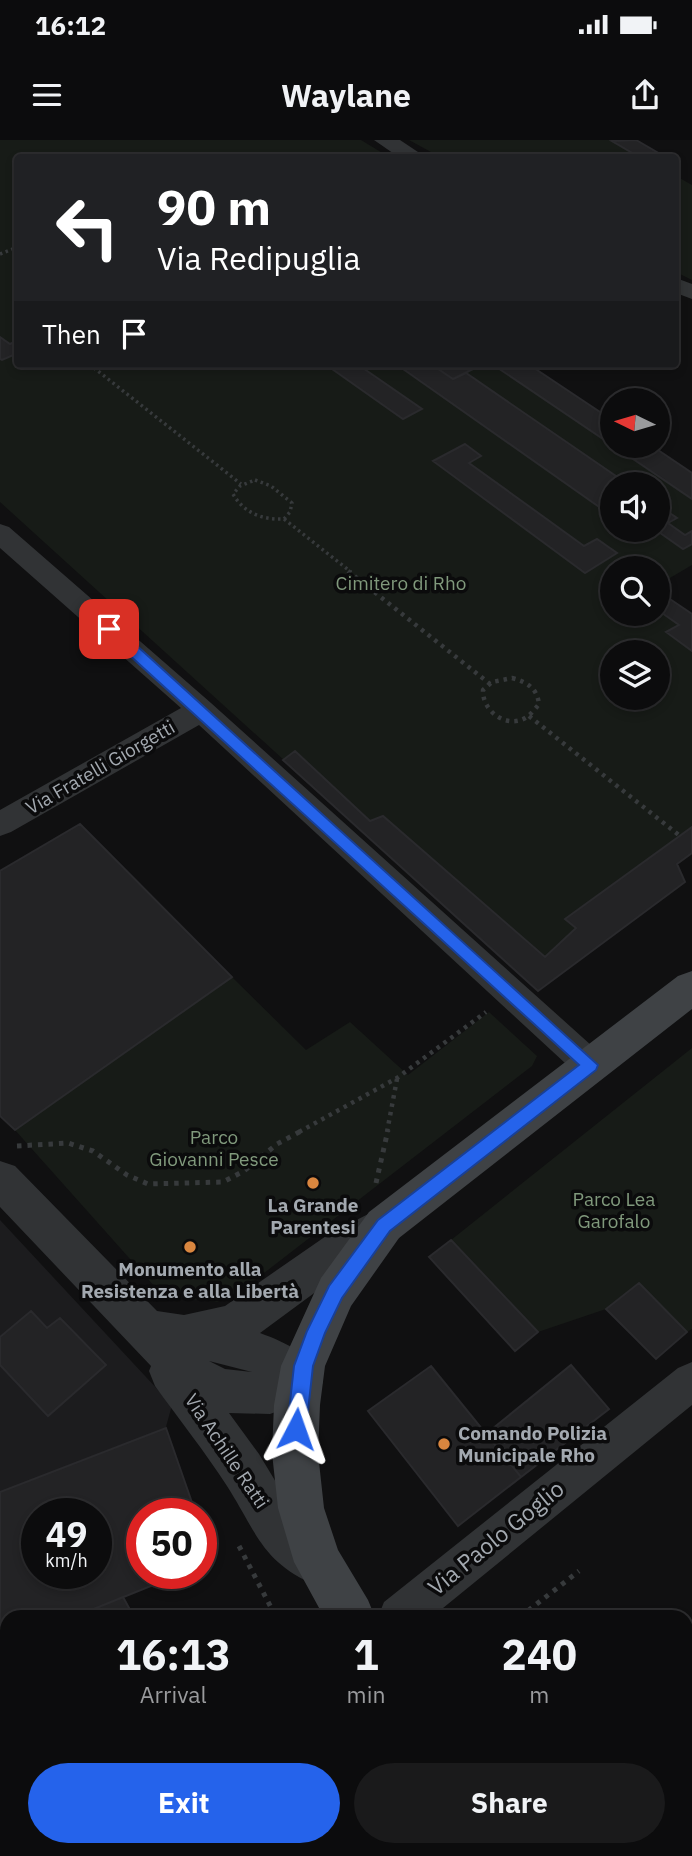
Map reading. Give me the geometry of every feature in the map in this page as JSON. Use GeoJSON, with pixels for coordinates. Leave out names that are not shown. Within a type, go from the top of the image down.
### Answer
{"type":"FeatureCollection","features":[{"type":"Feature","properties":{"kind":"main road"},"geometry":{"type":"LineString","coordinates":[[347,1610],[318,1562],[301,1508],[295,1453],[303,1366],[336,1292],[380,1208],[590,1065],[692,987]]}},
{"type":"Feature","properties":{"kind":"street"},"geometry":{"type":"LineString","coordinates":[[384,140],[410,154]]}},
{"type":"Feature","properties":{"kind":"street"},"geometry":{"type":"LineString","coordinates":[[0,533],[201,710],[590,1065]]}},
{"type":"Feature","properties":{"kind":"street","name":"Via Fratelli Giorgetti"},"geometry":{"type":"LineString","coordinates":[[0,824],[201,710]]}},
{"type":"Feature","properties":{"kind":"street","name":"Via Achille Ratti"},"geometry":{"type":"LineString","coordinates":[[5,1163],[147,1330],[183,1369],[199,1382],[219,1390],[254,1395],[282,1391],[301,1382]]}},
{"type":"Feature","properties":{"kind":"street"},"geometry":{"type":"LineString","coordinates":[[147,1330],[201,1332],[229,1327],[248,1318],[306,1273],[380,1208]]}},
{"type":"Feature","properties":{"kind":"street","name":"Via Achille Ratti"},"geometry":{"type":"LineString","coordinates":[[147,1330],[172,1372],[243,1469],[277,1529],[294,1546],[318,1562]]}},
{"type":"Feature","properties":{"kind":"street","name":"Via Paolo Goglio"},"geometry":{"type":"LineString","coordinates":[[408,1610],[692,1381]]}},
{"type":"Feature","properties":{"kind":"path"},"geometry":{"type":"LineString","coordinates":[[94,368],[242,484]]}},
{"type":"Feature","properties":{"kind":"path"},"geometry":{"type":"LineString","coordinates":[[284,519],[290,512],[292,503],[268,482],[253,480],[242,484],[233,494],[249,513],[273,520],[284,519],[490,684]]}},
{"type":"Feature","properties":{"kind":"path"},"geometry":{"type":"LineString","coordinates":[[512,678],[530,685],[536,690],[539,704],[529,716],[502,719],[487,711],[481,698],[482,691],[490,684],[512,678]]}},
{"type":"Feature","properties":{"kind":"path"},"geometry":{"type":"LineString","coordinates":[[529,716],[680,836]]}},
{"type":"Feature","properties":{"kind":"path"},"geometry":{"type":"LineString","coordinates":[[5,1163],[68,1143],[93,1152],[127,1175],[148,1184],[223,1182],[244,1171],[277,1144],[397,1078],[511,993]]}},
{"type":"Feature","properties":{"kind":"path"},"geometry":{"type":"LineString","coordinates":[[380,1208],[376,1176],[397,1078]]}},
{"type":"Feature","properties":{"kind":"path"},"geometry":{"type":"LineString","coordinates":[[530,1610],[579,1571]]}},
{"type":"Feature","properties":{"kind":"shaded area"},"geometry":{"type":"Polygon","coordinates":[[[0,1220],[172,1405],[146,1498],[126,1498],[126,1589],[144,1589],[124,1597],[130,1610],[0,1610],[0,1220]]]}},
{"type":"Feature","properties":{"kind":"green space","name":"Cimitero di Rho"},"geometry":{"type":"Polygon","coordinates":[[[0,140],[361,140],[384,154],[14,154],[14,368],[437,368],[453,379],[475,368],[534,368],[600,412],[600,458],[670,458],[692,473],[692,565],[670,578],[670,556],[600,556],[600,626],[670,626],[670,599],[692,614],[692,853],[677,864],[685,882],[538,991],[0,502],[0,140]]]}},
{"type":"Feature","properties":{"kind":"green space"},"geometry":{"type":"Polygon","coordinates":[[[409,140],[610,140],[636,154],[435,154],[409,140]]]}},
{"type":"Feature","properties":{"kind":"green space"},"geometry":{"type":"Polygon","coordinates":[[[679,178],[692,185],[692,280],[679,274],[679,178]]]}},
{"type":"Feature","properties":{"kind":"green space","name":"Parco Giovanni Pesce"},"geometry":{"type":"Polygon","coordinates":[[[232,977],[306,1050],[350,1022],[408,1075],[489,1012],[537,1056],[532,1066],[233,1297],[217,1302],[163,1296],[15,1130],[232,977]]]}},
{"type":"Feature","properties":{"kind":"green space","name":"Parco Lea Garofalo"},"geometry":{"type":"Polygon","coordinates":[[[692,1048],[692,1329],[687,1332],[639,1283],[606,1309],[538,1332],[451,1240],[692,1048]]]}},
{"type":"Feature","properties":{"kind":"building"},"geometry":{"type":"Polygon","coordinates":[[[636,140],[660,154],[634,154],[612,141],[636,140]]]}},
{"type":"Feature","properties":{"kind":"building"},"geometry":{"type":"Polygon","coordinates":[[[0,337],[10,344],[14,342],[14,355],[0,359],[0,337]]]}},
{"type":"Feature","properties":{"kind":"building"},"geometry":{"type":"Polygon","coordinates":[[[331,368],[363,368],[422,409],[403,419],[331,368]]]}},
{"type":"Feature","properties":{"kind":"building"},"geometry":{"type":"Polygon","coordinates":[[[402,368],[437,368],[453,379],[466,373],[610,472],[600,472],[600,508],[402,368]]]}},
{"type":"Feature","properties":{"kind":"building"},"geometry":{"type":"Polygon","coordinates":[[[437,368],[475,368],[453,379],[437,368]]]}},
{"type":"Feature","properties":{"kind":"building"},"geometry":{"type":"Polygon","coordinates":[[[498,368],[534,368],[600,412],[600,437],[498,368]]]}},
{"type":"Feature","properties":{"kind":"building"},"geometry":{"type":"Polygon","coordinates":[[[465,444],[481,456],[469,463],[584,546],[597,539],[617,553],[612,556],[600,556],[600,564],[585,573],[433,461],[465,444]]]}},
{"type":"Feature","properties":{"kind":"building"},"geometry":{"type":"Polygon","coordinates":[[[632,458],[670,458],[692,473],[692,499],[670,484],[670,472],[652,472],[632,458]]]}},
{"type":"Feature","properties":{"kind":"building"},"geometry":{"type":"Polygon","coordinates":[[[670,524],[685,535],[692,531],[692,544],[683,549],[670,540],[670,524]]]}},
{"type":"Feature","properties":{"kind":"building"},"geometry":{"type":"Polygon","coordinates":[[[670,599],[692,614],[692,651],[666,632],[679,625],[670,619],[670,599]]]}},
{"type":"Feature","properties":{"kind":"building"},"geometry":{"type":"Polygon","coordinates":[[[295,751],[370,821],[383,816],[545,957],[576,928],[565,919],[692,827],[692,853],[677,864],[685,882],[538,991],[283,760],[295,751]]]}},
{"type":"Feature","properties":{"kind":"building"},"geometry":{"type":"Polygon","coordinates":[[[80,824],[232,977],[15,1130],[0,1116],[0,871],[80,824]]]}},
{"type":"Feature","properties":{"kind":"building"},"geometry":{"type":"Polygon","coordinates":[[[451,1240],[538,1332],[515,1351],[429,1257],[451,1240]]]}},
{"type":"Feature","properties":{"kind":"building"},"geometry":{"type":"Polygon","coordinates":[[[639,1283],[687,1332],[656,1359],[606,1309],[639,1283]]]}},
{"type":"Feature","properties":{"kind":"building"},"geometry":{"type":"Polygon","coordinates":[[[31,1311],[47,1328],[60,1318],[106,1365],[48,1416],[0,1365],[0,1337],[31,1311]]]}},
{"type":"Feature","properties":{"kind":"building"},"geometry":{"type":"Polygon","coordinates":[[[571,1365],[609,1409],[521,1477],[486,1434],[571,1365]]]}},
{"type":"Feature","properties":{"kind":"building"},"geometry":{"type":"Polygon","coordinates":[[[431,1366],[521,1477],[458,1526],[368,1411],[431,1366]]]}},
{"type":"Feature","properties":{"kind":"building"},"geometry":{"type":"Polygon","coordinates":[[[166,1428],[190,1498],[126,1498],[126,1589],[143,1589],[91,1610],[0,1610],[0,1492],[166,1428]]]}},
{"type":"Feature","properties":{"kind":"building"},"geometry":{"type":"Polygon","coordinates":[[[123,1597],[130,1610],[91,1610],[123,1597]]]}},
{"type":"Feature","properties":{"kind":"place","name":"La Grande Parentesi"},"geometry":{"type":"Point","coordinates":[313,1183]}},
{"type":"Feature","properties":{"kind":"place","name":"Monumento alla Resistenza e alla Libertà"},"geometry":{"type":"Point","coordinates":[190,1247]}},
{"type":"Feature","properties":{"kind":"place","name":"Comando Polizia Municipale Rho"},"geometry":{"type":"Point","coordinates":[444,1444]}},
{"type":"Feature","properties":{"kind":"route"},"geometry":{"type":"LineString","coordinates":[[109,629],[590,1065],[384,1225],[336,1292],[317,1331],[303,1366],[296,1429]]}}]}
